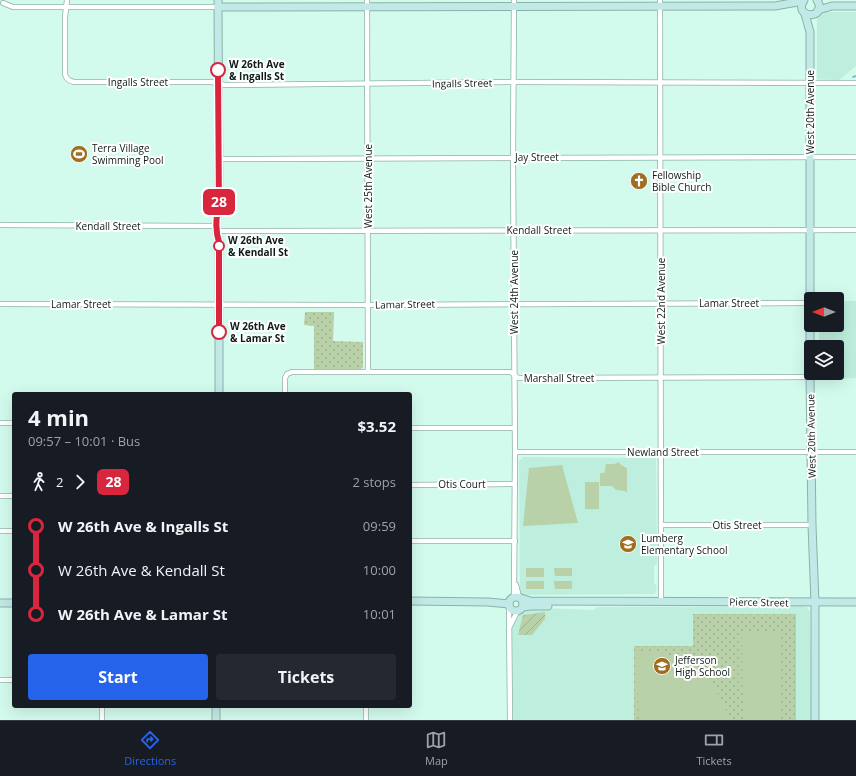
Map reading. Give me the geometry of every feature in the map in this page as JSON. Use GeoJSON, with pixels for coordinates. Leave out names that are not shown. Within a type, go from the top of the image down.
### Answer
{"type":"FeatureCollection","features":[{"type":"Feature","properties":{"kind":"street"},"geometry":{"type":"LineString","coordinates":[[66,7],[67,0]]}},
{"type":"Feature","properties":{"kind":"street"},"geometry":{"type":"LineString","coordinates":[[803,0],[801,6],[804,12]]}},
{"type":"Feature","properties":{"kind":"street"},"geometry":{"type":"LineString","coordinates":[[781,6],[803,0]]}},
{"type":"Feature","properties":{"kind":"street"},"geometry":{"type":"LineString","coordinates":[[818,0],[832,6]]}},
{"type":"Feature","properties":{"kind":"street","name":"West 20th Avenue"},"geometry":{"type":"LineString","coordinates":[[810,292],[810,32],[816,12],[820,6],[818,0]]}},
{"type":"Feature","properties":{"kind":"street"},"geometry":{"type":"LineString","coordinates":[[4,3],[13,7],[218,4],[660,3],[781,6],[810,15],[832,6],[856,6]]}},
{"type":"Feature","properties":{"kind":"street","name":"West 24th Avenue"},"geometry":{"type":"LineString","coordinates":[[510,720],[510,626],[515,584],[515,303],[513,157],[514,3]]}},
{"type":"Feature","properties":{"kind":"street","name":"West 22nd Avenue"},"geometry":{"type":"LineString","coordinates":[[660,3],[662,602]]}},
{"type":"Feature","properties":{"kind":"street"},"geometry":{"type":"LineString","coordinates":[[218,4],[219,210],[217,214],[221,237],[219,242],[219,392]]}},
{"type":"Feature","properties":{"kind":"street","name":"West 25th Avenue"},"geometry":{"type":"LineString","coordinates":[[367,4],[368,372]]}},
{"type":"Feature","properties":{"kind":"street","name":"Ingalls Street"},"geometry":{"type":"LineString","coordinates":[[66,7],[65,74],[68,80],[78,82],[213,82],[225,85],[367,85],[514,82],[661,84],[856,83]]}},
{"type":"Feature","properties":{"kind":"street","name":"West 20th Avenue"},"geometry":{"type":"LineString","coordinates":[[804,12],[810,32]]}},
{"type":"Feature","properties":{"kind":"street","name":"Jay Street"},"geometry":{"type":"LineString","coordinates":[[219,159],[856,156]]}},
{"type":"Feature","properties":{"kind":"street","name":"Kendall Street"},"geometry":{"type":"LineString","coordinates":[[0,225],[368,232],[514,230],[856,230]]}},
{"type":"Feature","properties":{"kind":"street","name":"Lamar Street"},"geometry":{"type":"LineString","coordinates":[[0,304],[368,305],[515,303],[804,303]]}},
{"type":"Feature","properties":{"kind":"street","name":"Marshall Street"},"geometry":{"type":"LineString","coordinates":[[285,392],[285,378],[287,374],[292,372],[510,372],[518,378],[804,377]]}},
{"type":"Feature","properties":{"kind":"street","name":"West 20th Avenue"},"geometry":{"type":"LineString","coordinates":[[810,380],[812,525],[815,603],[815,720]]}},
{"type":"Feature","properties":{"kind":"street"},"geometry":{"type":"LineString","coordinates":[[0,423],[12,423]]}},
{"type":"Feature","properties":{"kind":"street"},"geometry":{"type":"LineString","coordinates":[[412,428],[515,428]]}},
{"type":"Feature","properties":{"kind":"street","name":"Newland Street"},"geometry":{"type":"LineString","coordinates":[[515,452],[856,452]]}},
{"type":"Feature","properties":{"kind":"street","name":"Otis Court"},"geometry":{"type":"LineString","coordinates":[[412,484],[515,484]]}},
{"type":"Feature","properties":{"kind":"street"},"geometry":{"type":"LineString","coordinates":[[0,496],[12,496]]}},
{"type":"Feature","properties":{"kind":"street","name":"Otis Street"},"geometry":{"type":"LineString","coordinates":[[661,525],[812,525]]}},
{"type":"Feature","properties":{"kind":"street"},"geometry":{"type":"LineString","coordinates":[[0,531],[12,531]]}},
{"type":"Feature","properties":{"kind":"street"},"geometry":{"type":"LineString","coordinates":[[412,541],[515,541]]}},
{"type":"Feature","properties":{"kind":"street"},"geometry":{"type":"LineString","coordinates":[[514,600],[524,602],[520,610],[513,611],[514,600]]}},
{"type":"Feature","properties":{"kind":"street","name":"Pierce Street"},"geometry":{"type":"LineString","coordinates":[[412,601],[488,602],[514,600],[657,600],[662,602],[856,602]]}},
{"type":"Feature","properties":{"kind":"street","name":"Pierce Street"},"geometry":{"type":"LineString","coordinates":[[520,610],[531,606],[657,605],[662,602]]}},
{"type":"Feature","properties":{"kind":"street"},"geometry":{"type":"LineString","coordinates":[[0,603],[12,603]]}},
{"type":"Feature","properties":{"kind":"street","name":"West 24th Avenue"},"geometry":{"type":"LineString","coordinates":[[510,626],[520,610]]}},
{"type":"Feature","properties":{"kind":"street"},"geometry":{"type":"LineString","coordinates":[[0,680],[12,680]]}},
{"type":"Feature","properties":{"kind":"street"},"geometry":{"type":"LineString","coordinates":[[102,708],[102,720]]}},
{"type":"Feature","properties":{"kind":"street"},"geometry":{"type":"LineString","coordinates":[[216,708],[216,720]]}},
{"type":"Feature","properties":{"kind":"street"},"geometry":{"type":"LineString","coordinates":[[366,708],[366,720]]}},
{"type":"Feature","properties":{"kind":"shaded area"},"geometry":{"type":"Polygon","coordinates":[[[817,12],[856,12],[856,66],[839,80],[817,79],[817,12]]]}},
{"type":"Feature","properties":{"kind":"shaded area"},"geometry":{"type":"Polygon","coordinates":[[[844,301],[856,301],[856,378],[844,379],[844,340],[819,340],[819,332],[844,332],[844,301]]]}},
{"type":"Feature","properties":{"kind":"shaded area"},"geometry":{"type":"Polygon","coordinates":[[[305,312],[334,312],[333,341],[363,342],[363,368],[314,369],[314,326],[304,325],[305,312]]]}},
{"type":"Feature","properties":{"kind":"shaded area"},"geometry":{"type":"Polygon","coordinates":[[[523,457],[656,458],[657,564],[654,566],[654,583],[657,586],[655,594],[520,594],[519,461],[523,457]]]}},
{"type":"Feature","properties":{"kind":"shaded area"},"geometry":{"type":"Polygon","coordinates":[[[619,462],[627,468],[627,493],[625,491],[616,490],[612,486],[600,486],[600,473],[604,473],[606,464],[614,464],[619,462]]]}},
{"type":"Feature","properties":{"kind":"shaded area"},"geometry":{"type":"Polygon","coordinates":[[[562,465],[578,523],[523,526],[529,468],[562,465]]]}},
{"type":"Feature","properties":{"kind":"shaded area"},"geometry":{"type":"Polygon","coordinates":[[[585,482],[599,482],[599,509],[585,509],[585,482]]]}},
{"type":"Feature","properties":{"kind":"shaded area"},"geometry":{"type":"Polygon","coordinates":[[[526,568],[544,568],[544,577],[526,577],[526,568]]]}},
{"type":"Feature","properties":{"kind":"shaded area"},"geometry":{"type":"Polygon","coordinates":[[[554,568],[572,568],[572,576],[555,576],[554,568]]]}},
{"type":"Feature","properties":{"kind":"shaded area"},"geometry":{"type":"Polygon","coordinates":[[[526,581],[544,581],[544,589],[526,589],[526,581]]]}},
{"type":"Feature","properties":{"kind":"shaded area"},"geometry":{"type":"Polygon","coordinates":[[[554,581],[572,581],[572,589],[555,589],[554,581]]]}},
{"type":"Feature","properties":{"kind":"shaded area","name":"Jefferson High School"},"geometry":{"type":"Polygon","coordinates":[[[517,607],[593,610],[597,607],[807,607],[810,612],[811,720],[513,720],[512,613],[513,609],[517,607]]]}},
{"type":"Feature","properties":{"kind":"shaded area"},"geometry":{"type":"Polygon","coordinates":[[[545,612],[545,619],[532,635],[518,635],[523,615],[545,612]]]}},
{"type":"Feature","properties":{"kind":"shaded area"},"geometry":{"type":"Polygon","coordinates":[[[693,614],[796,614],[796,720],[634,720],[634,646],[693,646],[693,614]]]}},
{"type":"Feature","properties":{"kind":"shaded area"},"geometry":{"type":"Polygon","coordinates":[[[742,631],[779,631],[780,720],[743,720],[742,631]]]}},
{"type":"Feature","properties":{"kind":"shaded area"},"geometry":{"type":"Polygon","coordinates":[[[650,651],[681,659],[698,669],[712,684],[720,697],[726,709],[728,720],[639,720],[635,653],[650,651]]]}},
{"type":"Feature","properties":{"kind":"water","name":"Terra Village Swimming Pool"},"geometry":{"type":"Polygon","coordinates":[[[84,152],[85,158],[72,158],[73,153],[84,152]]]}},
{"type":"Feature","properties":{"kind":"bus line","name":"28"},"geometry":{"type":"LineString","coordinates":[[218,70],[219,210],[217,214],[217,237],[219,242],[219,332]]}},
{"type":"Feature","properties":{"kind":"place","name":"W 26th Ave & Ingalls St"},"geometry":{"type":"Point","coordinates":[218,70]}},
{"type":"Feature","properties":{"kind":"place","name":"Terra Village Swimming Pool"},"geometry":{"type":"Point","coordinates":[79,154]}},
{"type":"Feature","properties":{"kind":"place","name":"Fellowship Bible Church"},"geometry":{"type":"Point","coordinates":[639,181]}},
{"type":"Feature","properties":{"kind":"place","name":"W 26th Ave & Kendall St"},"geometry":{"type":"Point","coordinates":[219,246]}},
{"type":"Feature","properties":{"kind":"place","name":"W 26th Ave & Lamar St"},"geometry":{"type":"Point","coordinates":[219,332]}},
{"type":"Feature","properties":{"kind":"place","name":"Lumberg Elementary School"},"geometry":{"type":"Point","coordinates":[628,544]}},
{"type":"Feature","properties":{"kind":"place","name":"Jefferson High School"},"geometry":{"type":"Point","coordinates":[662,666]}}]}
